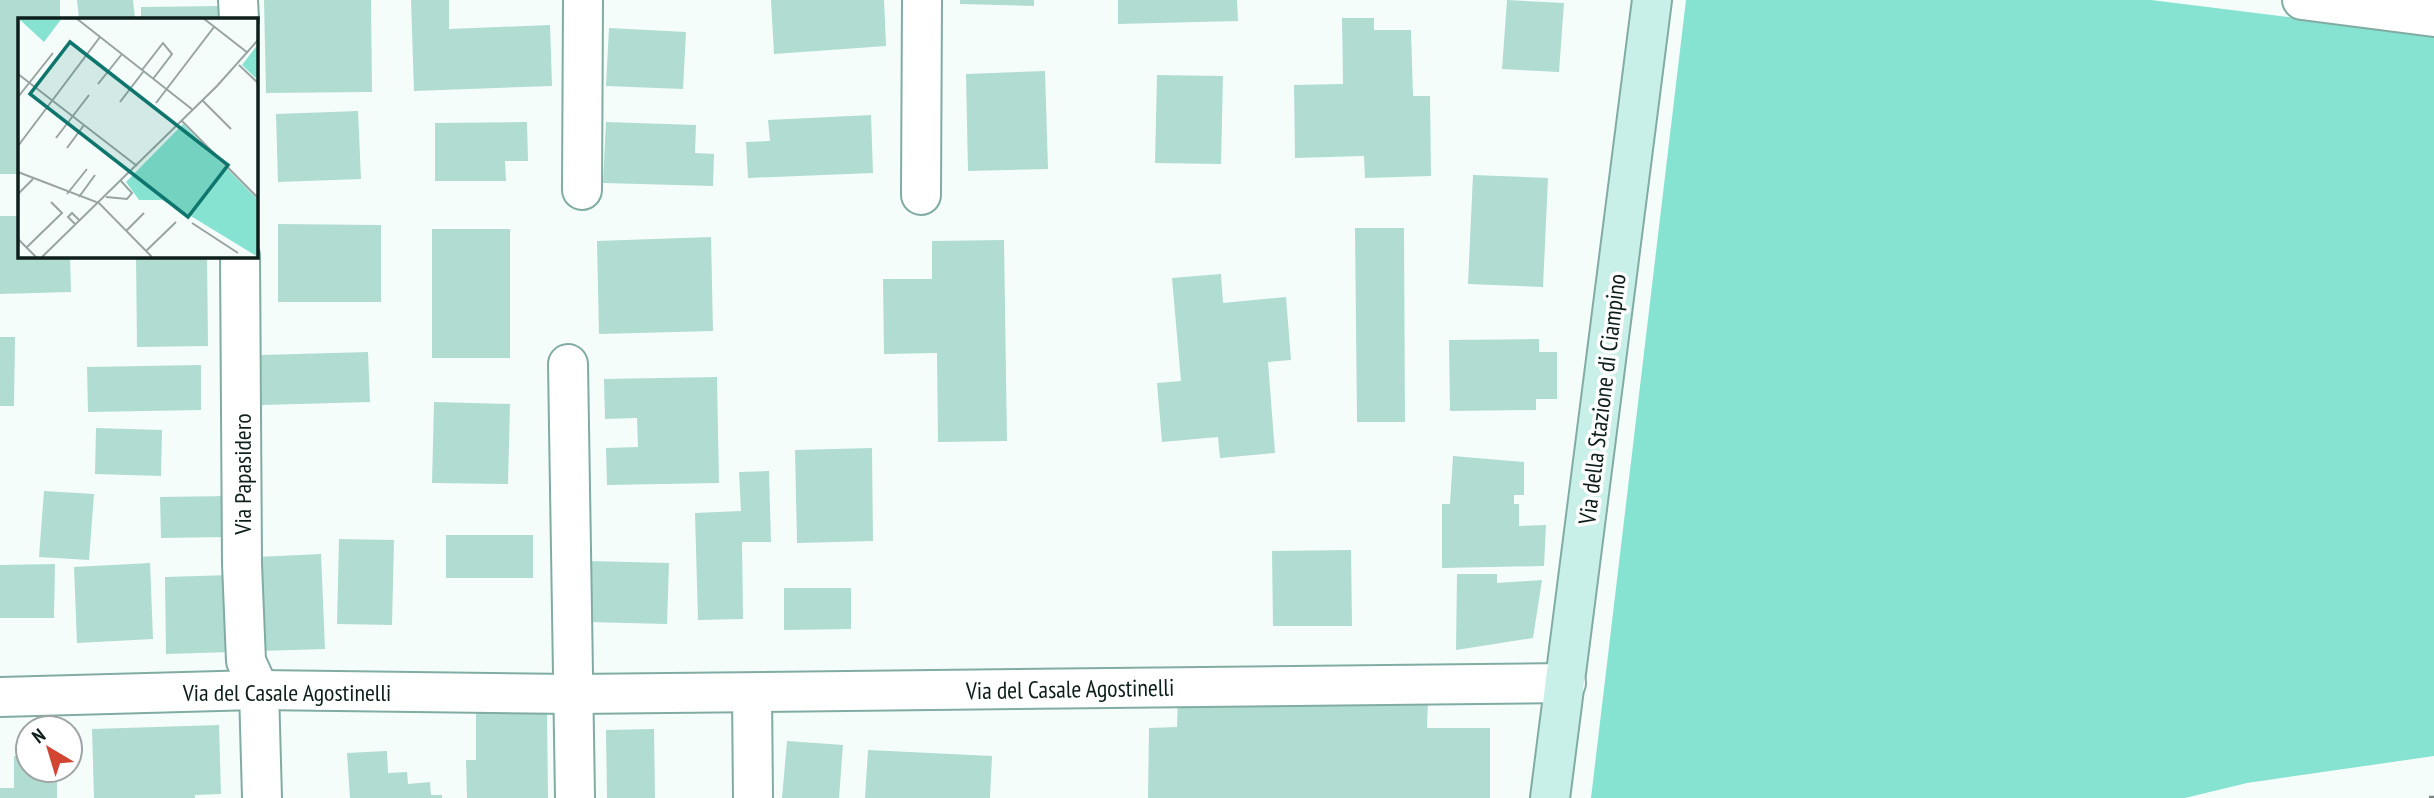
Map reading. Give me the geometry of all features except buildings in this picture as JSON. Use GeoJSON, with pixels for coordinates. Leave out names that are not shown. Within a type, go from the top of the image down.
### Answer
{"type":"FeatureCollection","features":[{"type":"Feature","properties":{"kind":"street"},"geometry":{"type":"LineString","coordinates":[[239,0],[239,18]]}},
{"type":"Feature","properties":{"kind":"street"},"geometry":{"type":"LineString","coordinates":[[582,190],[583,0]]}},
{"type":"Feature","properties":{"kind":"street"},"geometry":{"type":"LineString","coordinates":[[921,195],[922,0]]}},
{"type":"Feature","properties":{"kind":"street","name":"Via della Stazione di Ciampino"},"geometry":{"type":"LineString","coordinates":[[1550,798],[1652,0]]}},
{"type":"Feature","properties":{"kind":"street"},"geometry":{"type":"LineString","coordinates":[[2302,0],[2434,17]]}},
{"type":"Feature","properties":{"kind":"street","name":"Via Papasidero"},"geometry":{"type":"LineString","coordinates":[[240,257],[242,564],[246,661],[259,690]]}},
{"type":"Feature","properties":{"kind":"street"},"geometry":{"type":"LineString","coordinates":[[568,363],[575,798]]}},
{"type":"Feature","properties":{"kind":"street","name":"Via del Casale Agostinelli"},"geometry":{"type":"LineString","coordinates":[[0,697],[259,690],[573,695],[1566,683]]}},
{"type":"Feature","properties":{"kind":"street"},"geometry":{"type":"LineString","coordinates":[[259,690],[262,798]]}},
{"type":"Feature","properties":{"kind":"street"},"geometry":{"type":"LineString","coordinates":[[752,693],[753,798]]}},
{"type":"Feature","properties":{"kind":"green space"},"geometry":{"type":"Polygon","coordinates":[[[1686,0],[2151,0],[2434,35],[2434,756],[2247,783],[2185,798],[1591,798],[1686,0]]]}}]}
